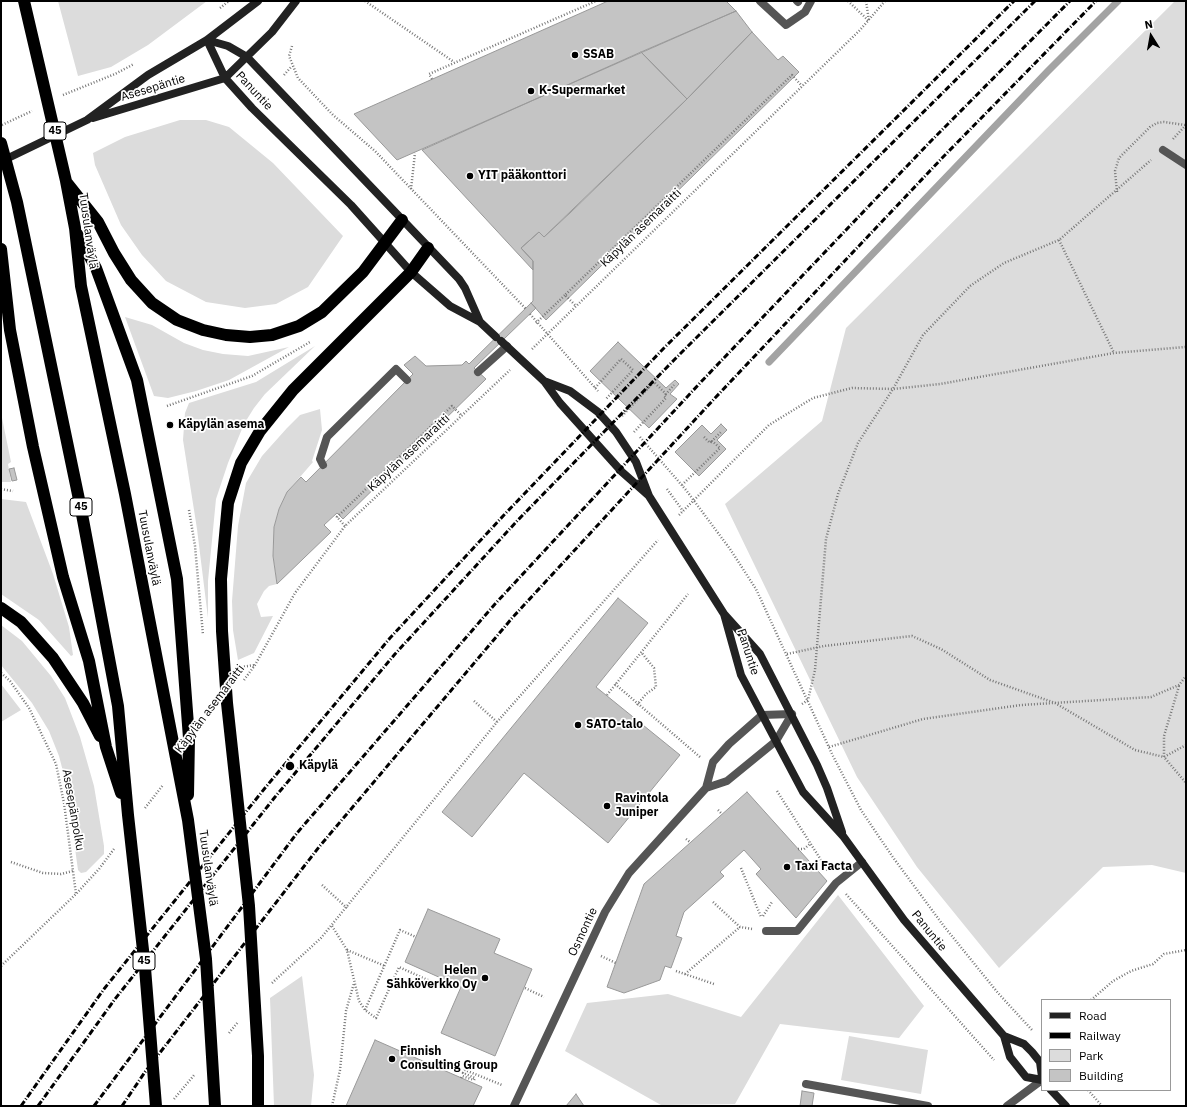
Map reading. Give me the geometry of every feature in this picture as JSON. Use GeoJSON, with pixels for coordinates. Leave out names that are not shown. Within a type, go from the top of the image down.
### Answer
{"type":"FeatureCollection","features":[{"type":"Feature","properties":{"kind":"highway","name":"Tuusulanväylä"},"geometry":{"type":"LineString","coordinates":[[24,1],[44,81],[66,181],[75,228],[81,286],[125,494],[188,820],[206,959],[215,1080],[215,1106]]}},
{"type":"Feature","properties":{"kind":"highway","name":"45"},"geometry":{"type":"LineString","coordinates":[[1,143],[17,202],[81,509],[118,706],[128,815],[145,968],[156,1106]]}},
{"type":"Feature","properties":{"kind":"highway"},"geometry":{"type":"LineString","coordinates":[[66,181],[98,222],[114,253],[131,280],[152,303],[177,320],[203,330],[226,335],[250,337],[272,335],[299,326],[322,312],[348,288],[362,272],[386,243],[402,220]]}},
{"type":"Feature","properties":{"kind":"highway"},"geometry":{"type":"LineString","coordinates":[[75,228],[96,268],[137,380],[177,579],[189,738],[188,820]]}},
{"type":"Feature","properties":{"kind":"highway"},"geometry":{"type":"LineString","coordinates":[[258,1106],[258,1056],[249,906],[227,703],[222,631],[221,579],[228,504],[241,462],[260,431],[293,390],[411,272],[428,248]]}},
{"type":"Feature","properties":{"kind":"highway"},"geometry":{"type":"LineString","coordinates":[[1,249],[10,330],[33,447],[63,577],[89,661],[106,747],[128,815]]}},
{"type":"Feature","properties":{"kind":"highway"},"geometry":{"type":"LineString","coordinates":[[1,608],[21,622],[54,658],[83,703],[106,747]]}},
{"type":"Feature","properties":{"kind":"main road","name":"Asesepäntie"},"geometry":{"type":"LineString","coordinates":[[87,120],[148,75],[207,40],[258,1]]}},
{"type":"Feature","properties":{"kind":"main road"},"geometry":{"type":"LineString","coordinates":[[225,78],[272,32],[296,1]]}},
{"type":"Feature","properties":{"kind":"main road","name":"Panuntie"},"geometry":{"type":"LineString","coordinates":[[207,40],[228,46],[247,57],[466,288],[480,322]]}},
{"type":"Feature","properties":{"kind":"main road","name":"Panuntie"},"geometry":{"type":"LineString","coordinates":[[207,40],[225,78],[252,108],[351,205],[411,272],[450,306],[480,322],[544,381],[560,403],[622,472],[649,496]]}},
{"type":"Feature","properties":{"kind":"main road","name":"Asesepäntie"},"geometry":{"type":"LineString","coordinates":[[1,162],[87,120],[225,78]]}},
{"type":"Feature","properties":{"kind":"main road","name":"Panuntie"},"geometry":{"type":"LineString","coordinates":[[544,381],[570,391],[598,412],[616,432],[636,462],[649,496],[724,614],[760,654],[792,714],[827,788],[843,836]]}},
{"type":"Feature","properties":{"kind":"main road","name":"Panuntie"},"geometry":{"type":"LineString","coordinates":[[724,614],[741,675],[803,792],[843,836],[904,920],[1004,1036],[1010,1057],[1026,1077],[1041,1080]]}},
{"type":"Feature","properties":{"kind":"main road","name":"Panuntie"},"geometry":{"type":"LineString","coordinates":[[1004,1036],[1024,1044],[1040,1062],[1041,1070]]}},
{"type":"Feature","properties":{"kind":"main road"},"geometry":{"type":"LineString","coordinates":[[1052,1091],[1066,1106]]}},
{"type":"Feature","properties":{"kind":"street"},"geometry":{"type":"LineString","coordinates":[[760,1],[786,24],[805,12],[811,1]]}},
{"type":"Feature","properties":{"kind":"street"},"geometry":{"type":"LineString","coordinates":[[1163,150],[1186,165]]}},
{"type":"Feature","properties":{"kind":"street"},"geometry":{"type":"LineString","coordinates":[[478,372],[504,343]]}},
{"type":"Feature","properties":{"kind":"street"},"geometry":{"type":"LineString","coordinates":[[323,465],[320,459],[327,436],[396,368],[407,380]]}},
{"type":"Feature","properties":{"kind":"street"},"geometry":{"type":"LineString","coordinates":[[762,716],[792,714]]}},
{"type":"Feature","properties":{"kind":"street","name":"Osmontie"},"geometry":{"type":"LineString","coordinates":[[706,788],[727,781],[776,741],[792,714]]}},
{"type":"Feature","properties":{"kind":"street","name":"Osmontie"},"geometry":{"type":"LineString","coordinates":[[514,1106],[605,912],[619,889],[647,853],[706,788],[713,762],[729,744],[762,716]]}},
{"type":"Feature","properties":{"kind":"street"},"geometry":{"type":"LineString","coordinates":[[766,931],[797,931],[836,883],[862,862]]}},
{"type":"Feature","properties":{"kind":"street"},"geometry":{"type":"LineString","coordinates":[[1007,1106],[1041,1081]]}},
{"type":"Feature","properties":{"kind":"street"},"geometry":{"type":"LineString","coordinates":[[806,1084],[928,1106]]}},
{"type":"Feature","properties":{"kind":"path"},"geometry":{"type":"LineString","coordinates":[[217,11],[229,1]]}},
{"type":"Feature","properties":{"kind":"path"},"geometry":{"type":"LineString","coordinates":[[365,1],[454,62]]}},
{"type":"Feature","properties":{"kind":"path"},"geometry":{"type":"LineString","coordinates":[[432,79],[429,74],[454,62],[596,1]]}},
{"type":"Feature","properties":{"kind":"path"},"geometry":{"type":"LineString","coordinates":[[848,1],[869,21]]}},
{"type":"Feature","properties":{"kind":"path"},"geometry":{"type":"LineString","coordinates":[[866,1],[869,21]]}},
{"type":"Feature","properties":{"kind":"path","name":"Käpylän asemaraitti"},"geometry":{"type":"LineString","coordinates":[[527,353],[869,21],[885,1]]}},
{"type":"Feature","properties":{"kind":"path"},"geometry":{"type":"LineString","coordinates":[[292,46],[289,56],[298,78],[333,114],[375,151],[526,308]]}},
{"type":"Feature","properties":{"kind":"path"},"geometry":{"type":"LineString","coordinates":[[61,96],[115,74],[136,63]]}},
{"type":"Feature","properties":{"kind":"path"},"geometry":{"type":"LineString","coordinates":[[530,314],[538,324],[565,295],[792,75],[802,86]]}},
{"type":"Feature","properties":{"kind":"path"},"geometry":{"type":"LineString","coordinates":[[1,125],[34,109]]}},
{"type":"Feature","properties":{"kind":"path"},"geometry":{"type":"LineString","coordinates":[[1117,192],[1114,175],[1116,163],[1129,148],[1157,123],[1186,125]]}},
{"type":"Feature","properties":{"kind":"path"},"geometry":{"type":"LineString","coordinates":[[792,714],[808,700],[815,670],[826,540],[838,494],[858,443],[893,389],[923,335],[970,286],[1004,263],[1059,240],[1117,192],[1163,150]]}},
{"type":"Feature","properties":{"kind":"path"},"geometry":{"type":"LineString","coordinates":[[411,189],[415,153]]}},
{"type":"Feature","properties":{"kind":"path"},"geometry":{"type":"LineString","coordinates":[[1059,240],[1114,353]]}},
{"type":"Feature","properties":{"kind":"path"},"geometry":{"type":"LineString","coordinates":[[565,295],[575,305]]}},
{"type":"Feature","properties":{"kind":"path"},"geometry":{"type":"LineString","coordinates":[[167,406],[252,376],[304,347],[314,338]]}},
{"type":"Feature","properties":{"kind":"path"},"geometry":{"type":"LineString","coordinates":[[678,516],[769,425],[813,398],[852,388],[893,389],[940,384],[1114,353],[1186,346]]}},
{"type":"Feature","properties":{"kind":"path"},"geometry":{"type":"LineString","coordinates":[[590,393],[621,359],[633,370],[606,399]]}},
{"type":"Feature","properties":{"kind":"path","name":"Käpylän asemaraitti"},"geometry":{"type":"LineString","coordinates":[[241,684],[255,665],[295,593],[345,526],[512,368]]}},
{"type":"Feature","properties":{"kind":"path"},"geometry":{"type":"LineString","coordinates":[[621,417],[654,382],[666,394],[674,385],[664,396],[666,398],[630,437]]}},
{"type":"Feature","properties":{"kind":"path"},"geometry":{"type":"LineString","coordinates":[[345,526],[337,518],[452,406],[462,416]]}},
{"type":"Feature","properties":{"kind":"path"},"geometry":{"type":"LineString","coordinates":[[682,485],[720,448],[712,441],[721,432],[710,442],[704,437]]}},
{"type":"Feature","properties":{"kind":"path"},"geometry":{"type":"LineString","coordinates":[[1,489],[13,491]]}},
{"type":"Feature","properties":{"kind":"path"},"geometry":{"type":"LineString","coordinates":[[667,489],[683,511]]}},
{"type":"Feature","properties":{"kind":"path"},"geometry":{"type":"LineString","coordinates":[[188,510],[195,546],[202,620]]}},
{"type":"Feature","properties":{"kind":"path"},"geometry":{"type":"LineString","coordinates":[[267,988],[303,956],[332,926],[497,722],[662,534]]}},
{"type":"Feature","properties":{"kind":"path"},"geometry":{"type":"LineString","coordinates":[[730,549],[756,589],[829,747],[861,810],[892,856],[943,925],[998,993],[1037,1035]]}},
{"type":"Feature","properties":{"kind":"path"},"geometry":{"type":"LineString","coordinates":[[606,695],[688,594]]}},
{"type":"Feature","properties":{"kind":"path"},"geometry":{"type":"LineString","coordinates":[[787,654],[817,648],[912,636],[941,649],[990,680],[1055,703],[1135,750],[1164,757],[1186,783]]}},
{"type":"Feature","properties":{"kind":"path"},"geometry":{"type":"LineString","coordinates":[[637,705],[646,694],[656,687],[654,668],[641,652]]}},
{"type":"Feature","properties":{"kind":"path","name":"Asesepänpolku"},"geometry":{"type":"LineString","coordinates":[[1,673],[10,681],[29,708],[56,764],[64,803],[76,894]]}},
{"type":"Feature","properties":{"kind":"path"},"geometry":{"type":"LineString","coordinates":[[1164,757],[1164,736],[1179,685],[1186,676]]}},
{"type":"Feature","properties":{"kind":"path"},"geometry":{"type":"LineString","coordinates":[[615,684],[637,705],[700,757]]}},
{"type":"Feature","properties":{"kind":"path"},"geometry":{"type":"LineString","coordinates":[[829,747],[923,719],[1020,705],[1151,697],[1179,685]]}},
{"type":"Feature","properties":{"kind":"path"},"geometry":{"type":"LineString","coordinates":[[474,701],[497,722]]}},
{"type":"Feature","properties":{"kind":"path"},"geometry":{"type":"LineString","coordinates":[[1164,757],[1186,745]]}},
{"type":"Feature","properties":{"kind":"path"},"geometry":{"type":"LineString","coordinates":[[142,813],[165,782]]}},
{"type":"Feature","properties":{"kind":"path"},"geometry":{"type":"LineString","coordinates":[[777,791],[836,883],[998,1065]]}},
{"type":"Feature","properties":{"kind":"path"},"geometry":{"type":"LineString","coordinates":[[718,810],[722,814]]}},
{"type":"Feature","properties":{"kind":"path"},"geometry":{"type":"LineString","coordinates":[[686,838],[690,842]]}},
{"type":"Feature","properties":{"kind":"path"},"geometry":{"type":"LineString","coordinates":[[798,849],[804,849],[811,843]]}},
{"type":"Feature","properties":{"kind":"path"},"geometry":{"type":"LineString","coordinates":[[1,966],[76,894],[99,869],[118,844]]}},
{"type":"Feature","properties":{"kind":"path"},"geometry":{"type":"LineString","coordinates":[[11,862],[43,874],[61,874],[73,871]]}},
{"type":"Feature","properties":{"kind":"path"},"geometry":{"type":"LineString","coordinates":[[740,868],[761,918],[772,902]]}},
{"type":"Feature","properties":{"kind":"path"},"geometry":{"type":"LineString","coordinates":[[322,885],[347,908]]}},
{"type":"Feature","properties":{"kind":"path"},"geometry":{"type":"LineString","coordinates":[[712,902],[740,927],[766,931]]}},
{"type":"Feature","properties":{"kind":"path"},"geometry":{"type":"LineString","coordinates":[[332,926],[347,950],[358,1001],[365,1010],[376,1018],[398,967],[441,986]]}},
{"type":"Feature","properties":{"kind":"path"},"geometry":{"type":"LineString","coordinates":[[685,974],[740,927]]}},
{"type":"Feature","properties":{"kind":"path"},"geometry":{"type":"LineString","coordinates":[[365,1010],[400,930],[416,937]]}},
{"type":"Feature","properties":{"kind":"path"},"geometry":{"type":"LineString","coordinates":[[347,950],[385,966]]}},
{"type":"Feature","properties":{"kind":"path"},"geometry":{"type":"LineString","coordinates":[[1092,999],[1113,981],[1131,971],[1153,964],[1164,954],[1186,950]]}},
{"type":"Feature","properties":{"kind":"path"},"geometry":{"type":"LineString","coordinates":[[601,956],[616,963]]}},
{"type":"Feature","properties":{"kind":"path"},"geometry":{"type":"LineString","coordinates":[[676,971],[714,984]]}},
{"type":"Feature","properties":{"kind":"path"},"geometry":{"type":"LineString","coordinates":[[332,1106],[340,1070],[346,1011],[354,981]]}},
{"type":"Feature","properties":{"kind":"path"},"geometry":{"type":"LineString","coordinates":[[525,988],[544,997]]}},
{"type":"Feature","properties":{"kind":"path"},"geometry":{"type":"LineString","coordinates":[[227,1035],[242,1017]]}},
{"type":"Feature","properties":{"kind":"path"},"geometry":{"type":"LineString","coordinates":[[173,1100],[198,1070]]}},
{"type":"Feature","properties":{"kind":"path"},"geometry":{"type":"LineString","coordinates":[[461,1078],[462,1076],[474,1080],[475,1078],[463,1073],[465,1070],[502,1085]]}},
{"type":"Feature","properties":{"kind":"path"},"geometry":{"type":"LineString","coordinates":[[1089,1091],[1102,1106]]}},
{"type":"Feature","properties":{"kind":"green space"},"geometry":{"type":"Polygon","coordinates":[[[58,1],[207,1],[148,45],[111,67],[78,76],[58,1]]]}},
{"type":"Feature","properties":{"kind":"green space"},"geometry":{"type":"Polygon","coordinates":[[[1175,1],[1186,1],[1186,873],[1152,865],[1103,867],[999,968],[917,867],[857,777],[725,504],[822,421],[846,328],[1175,1]]]}},
{"type":"Feature","properties":{"kind":"green space"},"geometry":{"type":"Polygon","coordinates":[[[180,120],[206,120],[229,127],[273,163],[343,236],[308,287],[276,304],[245,308],[206,302],[166,281],[142,255],[121,225],[95,165],[93,153],[125,137],[180,120]]]}},
{"type":"Feature","properties":{"kind":"green space"},"geometry":{"type":"Polygon","coordinates":[[[125,317],[152,325],[184,343],[203,350],[223,354],[248,356],[289,347],[229,380],[196,391],[168,398],[154,396],[125,317]]]}},
{"type":"Feature","properties":{"kind":"green space"},"geometry":{"type":"Polygon","coordinates":[[[315,346],[265,394],[254,408],[244,424],[228,463],[216,499],[208,581],[208,618],[197,529],[183,440],[185,413],[189,403],[256,382],[315,346]]]}},
{"type":"Feature","properties":{"kind":"green space"},"geometry":{"type":"Polygon","coordinates":[[[320,409],[322,430],[312,461],[313,462],[287,492],[279,509],[274,527],[273,556],[277,584],[269,586],[264,591],[257,604],[261,617],[273,616],[254,653],[238,660],[233,630],[232,601],[238,526],[246,483],[262,456],[300,415],[320,409]]]}},
{"type":"Feature","properties":{"kind":"green space"},"geometry":{"type":"Polygon","coordinates":[[[1,413],[11,462],[8,464],[11,482],[1,482],[1,413]]]}},
{"type":"Feature","properties":{"kind":"green space"},"geometry":{"type":"Polygon","coordinates":[[[1,499],[26,502],[53,574],[69,627],[73,655],[71,656],[39,620],[1,594],[1,499]]]}},
{"type":"Feature","properties":{"kind":"green space"},"geometry":{"type":"Polygon","coordinates":[[[1,625],[22,641],[51,676],[65,698],[80,737],[94,786],[104,846],[104,854],[86,872],[81,873],[78,870],[66,783],[59,756],[49,731],[32,703],[1,665],[1,625]]]}},
{"type":"Feature","properties":{"kind":"green space"},"geometry":{"type":"Polygon","coordinates":[[[1,684],[21,710],[1,722],[1,684]]]}},
{"type":"Feature","properties":{"kind":"green space"},"geometry":{"type":"Polygon","coordinates":[[[838,895],[924,1006],[899,1038],[780,1024],[735,1104],[661,1105],[565,1051],[587,1003],[668,994],[741,1017],[838,895]]]}},
{"type":"Feature","properties":{"kind":"green space"},"geometry":{"type":"Polygon","coordinates":[[[302,976],[314,1075],[311,1106],[274,1106],[270,998],[302,976]]]}},
{"type":"Feature","properties":{"kind":"green space"},"geometry":{"type":"Polygon","coordinates":[[[849,1036],[928,1050],[921,1094],[841,1080],[849,1036]]]}},
{"type":"Feature","properties":{"kind":"building"},"geometry":{"type":"Polygon","coordinates":[[[608,1],[726,1],[736,11],[397,160],[354,114],[608,1]]]}},
{"type":"Feature","properties":{"kind":"building"},"geometry":{"type":"Polygon","coordinates":[[[736,11],[752,32],[687,99],[641,52],[736,11]]]}},
{"type":"Feature","properties":{"kind":"building"},"geometry":{"type":"Polygon","coordinates":[[[752,32],[778,60],[783,56],[799,72],[546,320],[531,303],[533,301],[533,261],[521,248],[539,232],[544,237],[570,213],[687,99],[752,32]]]}},
{"type":"Feature","properties":{"kind":"building"},"geometry":{"type":"Polygon","coordinates":[[[641,52],[687,99],[544,237],[539,232],[521,248],[533,261],[533,270],[422,150],[641,52]]]}},
{"type":"Feature","properties":{"kind":"building"},"geometry":{"type":"Polygon","coordinates":[[[531,303],[536,308],[474,368],[486,379],[343,519],[337,513],[324,525],[331,532],[277,584],[273,556],[274,527],[279,509],[287,492],[301,477],[306,482],[413,374],[404,365],[415,356],[426,366],[462,365],[466,361],[469,364],[531,303]]]}},
{"type":"Feature","properties":{"kind":"building"},"geometry":{"type":"Polygon","coordinates":[[[618,342],[666,388],[675,380],[679,384],[670,394],[677,399],[649,428],[590,371],[618,342]]]}},
{"type":"Feature","properties":{"kind":"building"},"geometry":{"type":"Polygon","coordinates":[[[721,424],[727,430],[717,440],[726,449],[699,476],[675,452],[702,425],[711,434],[721,424]]]}},
{"type":"Feature","properties":{"kind":"building"},"geometry":{"type":"Polygon","coordinates":[[[14,468],[17,480],[12,481],[9,469],[14,468]]]}},
{"type":"Feature","properties":{"kind":"building","name":"SATO-talo"},"geometry":{"type":"Polygon","coordinates":[[[618,598],[648,623],[596,687],[680,755],[608,843],[524,773],[472,837],[442,812],[618,598]]]}},
{"type":"Feature","properties":{"kind":"building"},"geometry":{"type":"Polygon","coordinates":[[[747,792],[827,881],[796,918],[756,874],[761,869],[744,850],[720,872],[724,876],[684,912],[676,936],[682,938],[671,968],[665,966],[660,980],[624,993],[607,987],[644,884],[747,792]]]}},
{"type":"Feature","properties":{"kind":"building","name":"Helen Sähköverkko Oy"},"geometry":{"type":"Polygon","coordinates":[[[428,909],[500,939],[494,953],[532,969],[495,1056],[441,1033],[461,987],[405,962],[428,909]]]}},
{"type":"Feature","properties":{"kind":"building","name":"Finnish Consulting Group"},"geometry":{"type":"Polygon","coordinates":[[[375,1040],[482,1087],[473,1106],[346,1106],[375,1040]]]}},
{"type":"Feature","properties":{"kind":"building"},"geometry":{"type":"Polygon","coordinates":[[[802,1091],[814,1093],[812,1106],[800,1106],[802,1091]]]}},
{"type":"Feature","properties":{"kind":"building"},"geometry":{"type":"Polygon","coordinates":[[[576,1094],[584,1106],[566,1106],[576,1094]]]}},
{"type":"Feature","properties":{"kind":"waterway"},"geometry":{"type":"LineString","coordinates":[[769,362],[1048,71],[1118,1]]}},
{"type":"Feature","properties":{"kind":"railway"},"geometry":{"type":"LineString","coordinates":[[21,1106],[104,989],[265,788],[390,638],[504,515],[664,348],[1014,1]]}},
{"type":"Feature","properties":{"kind":"railway"},"geometry":{"type":"LineString","coordinates":[[38,1106],[115,999],[275,797],[395,654],[517,521],[675,359],[1035,1]]}},
{"type":"Feature","properties":{"kind":"railway"},"geometry":{"type":"LineString","coordinates":[[94,1106],[297,833],[495,604],[700,383],[929,143],[1070,1]]}},
{"type":"Feature","properties":{"kind":"railway"},"geometry":{"type":"LineString","coordinates":[[122,1106],[145,1072],[319,847],[513,617],[715,398],[944,156],[1096,1]]}},
{"type":"Feature","properties":{"kind":"place","name":"SSAB"},"geometry":{"type":"Point","coordinates":[575,55]}},
{"type":"Feature","properties":{"kind":"place","name":"K-Supermarket"},"geometry":{"type":"Point","coordinates":[531,91]}},
{"type":"Feature","properties":{"kind":"place","name":"YIT pääkonttori"},"geometry":{"type":"Point","coordinates":[470,176]}},
{"type":"Feature","properties":{"kind":"place","name":"Käpylän asema"},"geometry":{"type":"Point","coordinates":[170,425]}},
{"type":"Feature","properties":{"kind":"place","name":"SATO-talo"},"geometry":{"type":"Point","coordinates":[578,725]}},
{"type":"Feature","properties":{"kind":"place","name":"Käpylä"},"geometry":{"type":"Point","coordinates":[290,766]}},
{"type":"Feature","properties":{"kind":"place","name":"Ravintola Juniper"},"geometry":{"type":"Point","coordinates":[607,806]}},
{"type":"Feature","properties":{"kind":"place","name":"Taxi Facta"},"geometry":{"type":"Point","coordinates":[787,867]}},
{"type":"Feature","properties":{"kind":"place","name":"Helen Sähköverkko Oy"},"geometry":{"type":"Point","coordinates":[485,978]}},
{"type":"Feature","properties":{"kind":"place","name":"Finnish Consulting Group"},"geometry":{"type":"Point","coordinates":[392,1059]}}]}
